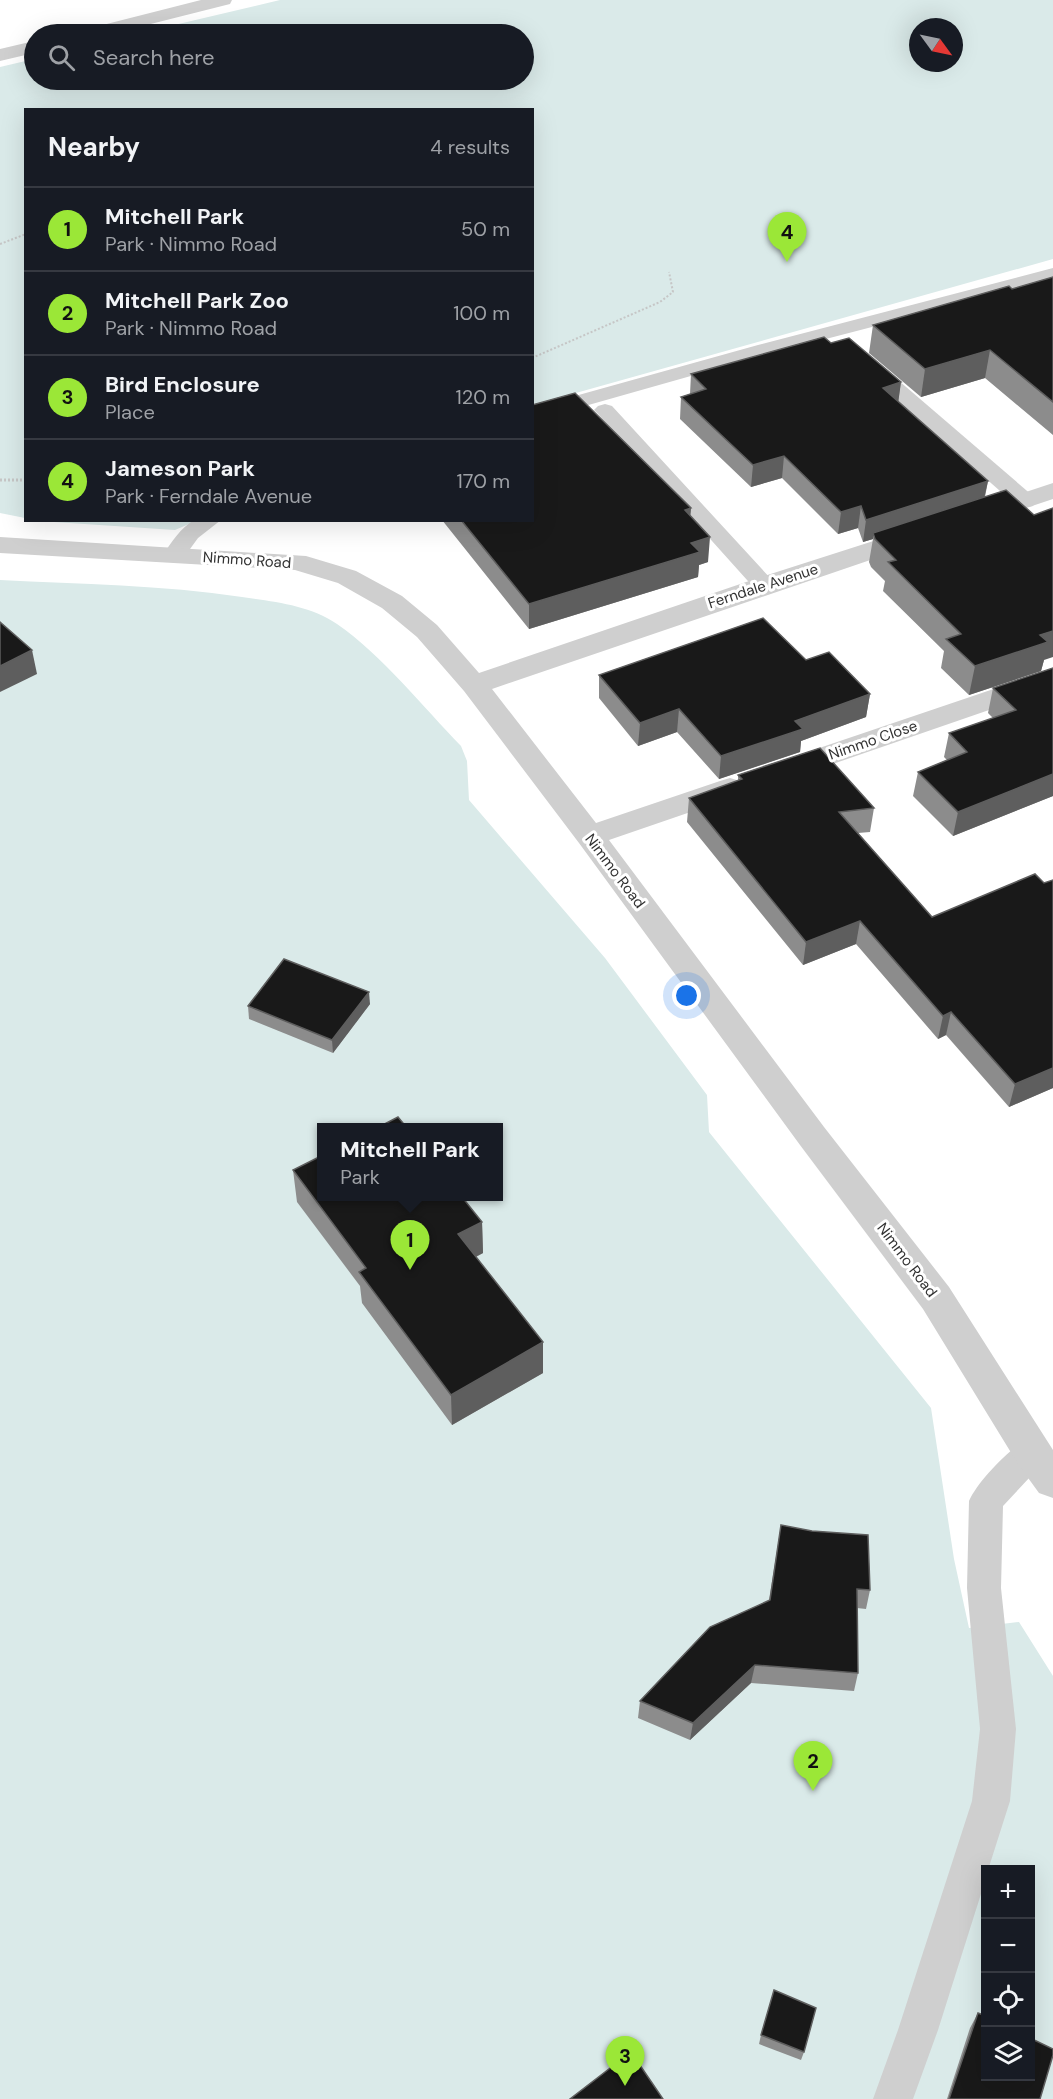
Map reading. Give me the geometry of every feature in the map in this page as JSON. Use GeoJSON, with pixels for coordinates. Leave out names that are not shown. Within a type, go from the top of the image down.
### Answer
{"type":"FeatureCollection","features":[{"type":"Feature","properties":{"kind":"street"},"geometry":{"type":"LineString","coordinates":[[129,24],[223,0]]}},
{"type":"Feature","properties":{"kind":"street"},"geometry":{"type":"LineString","coordinates":[[0,55],[24,49]]}},
{"type":"Feature","properties":{"kind":"street","name":"Ferndale Avenue"},"geometry":{"type":"LineString","coordinates":[[474,685],[764,585],[1053,491]]}},
{"type":"Feature","properties":{"kind":"street","name":"Nimmo Road"},"geometry":{"type":"LineString","coordinates":[[0,545],[297,562],[347,577],[392,602],[418,623],[474,685],[590,836],[805,1127],[936,1298],[1043,1467]]}},
{"type":"Feature","properties":{"kind":"street","name":"Nimmo Close"},"geometry":{"type":"LineString","coordinates":[[590,836],[1053,678]]}},
{"type":"Feature","properties":{"kind":"lane"},"geometry":{"type":"LineString","coordinates":[[534,414],[765,349],[1053,274]]}},
{"type":"Feature","properties":{"kind":"lane"},"geometry":{"type":"LineString","coordinates":[[842,342],[1025,501]]}},
{"type":"Feature","properties":{"kind":"lane"},"geometry":{"type":"LineString","coordinates":[[605,410],[764,585]]}},
{"type":"Feature","properties":{"kind":"lane"},"geometry":{"type":"LineString","coordinates":[[174,555],[190,533],[207,522]]}},
{"type":"Feature","properties":{"kind":"lane"},"geometry":{"type":"LineString","coordinates":[[893,2099],[918,2030],[991,1801],[998,1729],[984,1588],[986,1501],[1043,1467]]}},
{"type":"Feature","properties":{"kind":"path"},"geometry":{"type":"LineString","coordinates":[[0,244],[24,235]]}},
{"type":"Feature","properties":{"kind":"path"},"geometry":{"type":"LineString","coordinates":[[534,357],[660,302],[673,292],[669,273]]}},
{"type":"Feature","properties":{"kind":"path"},"geometry":{"type":"LineString","coordinates":[[0,480],[24,480]]}},
{"type":"Feature","properties":{"kind":"shaded area"},"geometry":{"type":"Polygon","coordinates":[[[280,0],[1053,0],[1053,259],[534,405],[534,108],[24,108],[24,518],[0,513],[0,67],[24,61],[24,90],[534,90],[534,24],[178,24],[280,0]]]}},
{"type":"Feature","properties":{"kind":"shaded area"},"geometry":{"type":"Polygon","coordinates":[[[54,522],[194,522],[175,530],[54,522]]]}},
{"type":"Feature","properties":{"kind":"shaded area"},"geometry":{"type":"Polygon","coordinates":[[[0,580],[182,590],[303,608],[337,624],[386,666],[461,746],[467,761],[469,800],[605,958],[707,1095],[709,1132],[931,1408],[954,1559],[969,1628],[1019,1622],[1053,1676],[1053,2099],[0,2099],[0,580]]]}},
{"type":"Feature","properties":{"kind":"building"},"geometry":{"type":"Polygon","coordinates":[[[1053,277],[1053,402],[990,350],[925,369],[873,325],[1009,286],[1012,289],[1053,277]]]}},
{"type":"Feature","properties":{"kind":"building"},"geometry":{"type":"Polygon","coordinates":[[[824,337],[831,343],[849,338],[901,382],[883,388],[988,481],[866,520],[861,506],[841,512],[784,456],[753,465],[681,397],[706,389],[691,374],[824,337]]]}},
{"type":"Feature","properties":{"kind":"building"},"geometry":{"type":"Polygon","coordinates":[[[575,393],[691,508],[685,510],[710,537],[691,543],[700,552],[529,604],[463,522],[534,522],[534,404],[575,393]]]}},
{"type":"Feature","properties":{"kind":"building"},"geometry":{"type":"Polygon","coordinates":[[[1006,490],[1034,515],[1053,508],[1053,631],[1040,635],[1048,642],[975,666],[946,639],[961,634],[888,562],[896,560],[875,539],[873,533],[1006,490]]]}},
{"type":"Feature","properties":{"kind":"building"},"geometry":{"type":"Polygon","coordinates":[[[763,618],[806,660],[829,652],[870,694],[795,721],[803,729],[721,756],[679,709],[640,723],[599,675],[763,618]]]}},
{"type":"Feature","properties":{"kind":"building"},"geometry":{"type":"Polygon","coordinates":[[[0,622],[32,650],[0,666],[0,622]]]}},
{"type":"Feature","properties":{"kind":"building"},"geometry":{"type":"Polygon","coordinates":[[[1053,668],[1053,774],[958,812],[918,772],[967,752],[949,733],[1016,710],[993,688],[1053,668]]]}},
{"type":"Feature","properties":{"kind":"building"},"geometry":{"type":"Polygon","coordinates":[[[820,748],[874,808],[839,812],[932,917],[1035,874],[1044,883],[1053,880],[1053,1068],[1015,1084],[951,1012],[943,1016],[860,921],[806,942],[689,798],[742,779],[738,775],[820,748]]]}},
{"type":"Feature","properties":{"kind":"building"},"geometry":{"type":"Polygon","coordinates":[[[284,959],[369,992],[332,1040],[248,1006],[284,959]]]}},
{"type":"Feature","properties":{"kind":"building"},"geometry":{"type":"Polygon","coordinates":[[[398,1117],[403,1123],[387,1123],[398,1117]]]}},
{"type":"Feature","properties":{"kind":"building"},"geometry":{"type":"Polygon","coordinates":[[[317,1158],[317,1201],[465,1201],[482,1222],[458,1234],[543,1342],[451,1395],[359,1272],[366,1268],[293,1170],[317,1158]]]}},
{"type":"Feature","properties":{"kind":"building"},"geometry":{"type":"Polygon","coordinates":[[[781,1525],[812,1531],[868,1535],[870,1590],[857,1589],[858,1673],[755,1665],[693,1723],[640,1701],[710,1627],[770,1600],[781,1525]]]}},
{"type":"Feature","properties":{"kind":"building"},"geometry":{"type":"Polygon","coordinates":[[[774,1990],[816,2008],[804,2052],[761,2035],[774,1990]]]}},
{"type":"Feature","properties":{"kind":"building"},"geometry":{"type":"Polygon","coordinates":[[[978,2013],[981,2014],[981,2081],[1035,2081],[1035,2040],[1053,2049],[1040,2099],[949,2099],[978,2013]]]}},
{"type":"Feature","properties":{"kind":"building"},"geometry":{"type":"Polygon","coordinates":[[[631,2052],[663,2099],[570,2099],[631,2052]]]}},
{"type":"Feature","properties":{"kind":"place","name":"Jameson Park"},"geometry":{"type":"Point","coordinates":[787,262]}},
{"type":"Feature","properties":{"kind":"place","name":"Mitchell Park"},"geometry":{"type":"Point","coordinates":[410,1270]}},
{"type":"Feature","properties":{"kind":"place","name":"Mitchell Park Zoo"},"geometry":{"type":"Point","coordinates":[813,1791]}},
{"type":"Feature","properties":{"kind":"place","name":"Bird Enclosure"},"geometry":{"type":"Point","coordinates":[625,2086]}}]}
